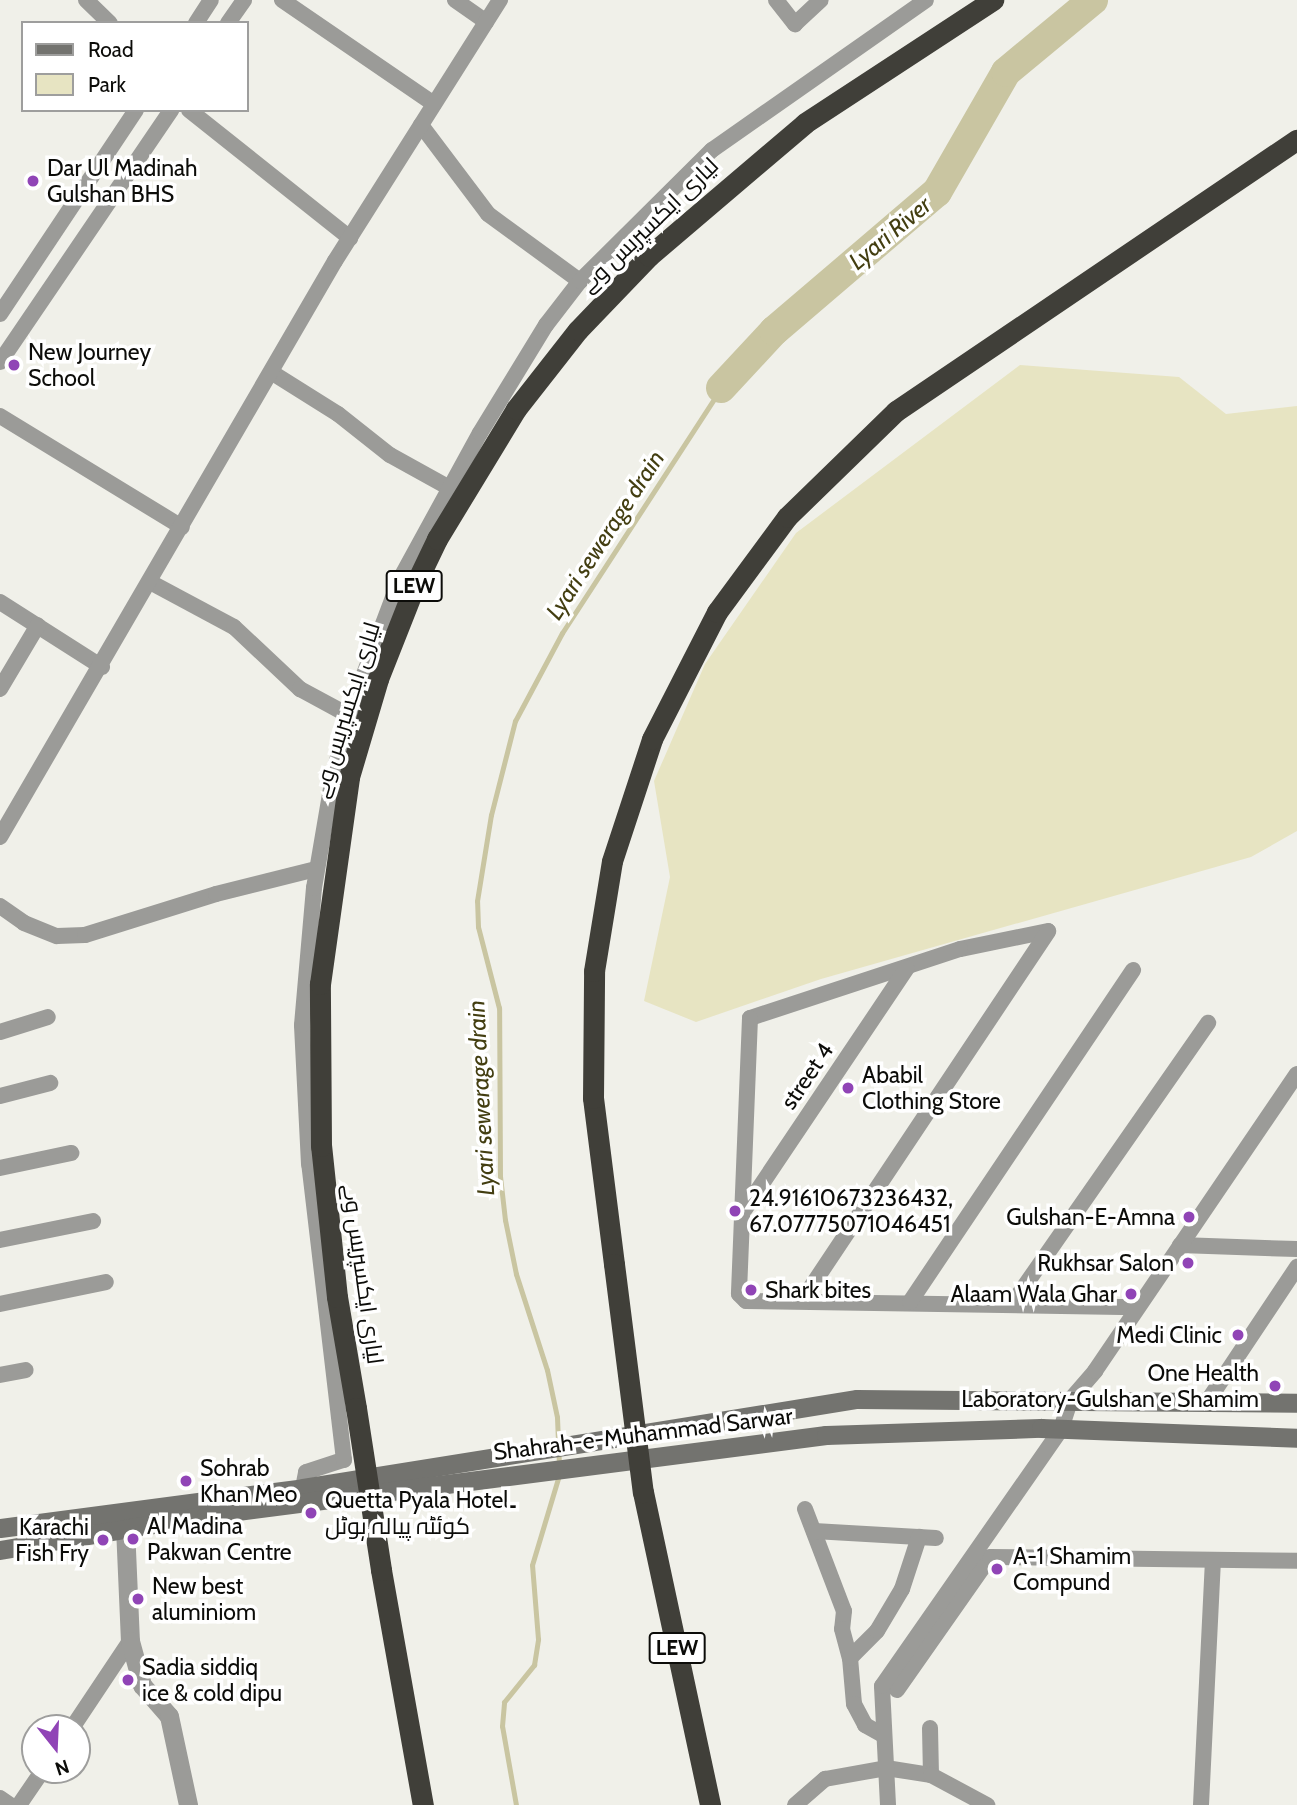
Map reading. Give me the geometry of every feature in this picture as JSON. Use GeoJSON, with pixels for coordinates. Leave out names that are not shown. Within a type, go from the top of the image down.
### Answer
{"type":"FeatureCollection","features":[{"type":"Feature","properties":{"kind":"highway","name":"لیاری ایکسپریس وے"},"geometry":{"type":"LineString","coordinates":[[423,1805],[337,1297],[318,1086],[320,984],[337,841],[349,777],[378,679],[443,528],[516,409],[578,330],[649,256],[764,155],[848,93],[993,0]]}},
{"type":"Feature","properties":{"kind":"highway","name":"LEW"},"geometry":{"type":"LineString","coordinates":[[710,1805],[643,1492],[593,1098],[594,971],[612,861],[652,738],[717,612],[787,517],[896,411],[1297,140]]}},
{"type":"Feature","properties":{"kind":"main road","name":"Shahrah-e-Muhammad Sarwar"},"geometry":{"type":"LineString","coordinates":[[0,1550],[352,1488],[692,1422],[857,1399],[1209,1399],[1297,1402]]}},
{"type":"Feature","properties":{"kind":"main road","name":"Shahrah-e-Muhammad Sarwar"},"geometry":{"type":"LineString","coordinates":[[0,1528],[303,1488],[352,1488],[606,1462],[826,1435],[1061,1429],[1297,1438]]}},
{"type":"Feature","properties":{"kind":"street"},"geometry":{"type":"LineString","coordinates":[[86,0],[108,21]]}},
{"type":"Feature","properties":{"kind":"street"},"geometry":{"type":"LineString","coordinates":[[196,21],[211,0]]}},
{"type":"Feature","properties":{"kind":"street"},"geometry":{"type":"LineString","coordinates":[[229,21],[244,0]]}},
{"type":"Feature","properties":{"kind":"street"},"geometry":{"type":"LineString","coordinates":[[282,0],[434,104]]}},
{"type":"Feature","properties":{"kind":"street"},"geometry":{"type":"LineString","coordinates":[[455,0],[486,22]]}},
{"type":"Feature","properties":{"kind":"street"},"geometry":{"type":"LineString","coordinates":[[0,837],[102,667],[350,238],[500,0]]}},
{"type":"Feature","properties":{"kind":"street"},"geometry":{"type":"LineString","coordinates":[[776,0],[795,24],[821,0]]}},
{"type":"Feature","properties":{"kind":"street"},"geometry":{"type":"LineString","coordinates":[[303,1488],[306,1472],[344,1460],[309,1164],[302,1025],[316,869],[325,811],[350,716],[400,579],[448,487],[546,325],[580,281],[712,150],[926,0]]}},
{"type":"Feature","properties":{"kind":"street"},"geometry":{"type":"LineString","coordinates":[[0,314],[135,112]]}},
{"type":"Feature","properties":{"kind":"street"},"geometry":{"type":"LineString","coordinates":[[0,362],[170,112]]}},
{"type":"Feature","properties":{"kind":"street"},"geometry":{"type":"LineString","coordinates":[[192,112],[350,238]]}},
{"type":"Feature","properties":{"kind":"street"},"geometry":{"type":"LineString","coordinates":[[421,125],[488,214],[580,281]]}},
{"type":"Feature","properties":{"kind":"street"},"geometry":{"type":"LineString","coordinates":[[271,372],[338,414],[390,455],[448,487]]}},
{"type":"Feature","properties":{"kind":"street"},"geometry":{"type":"LineString","coordinates":[[0,416],[182,527]]}},
{"type":"Feature","properties":{"kind":"street"},"geometry":{"type":"LineString","coordinates":[[150,582],[233,627],[300,690],[350,716]]}},
{"type":"Feature","properties":{"kind":"street"},"geometry":{"type":"LineString","coordinates":[[0,602],[102,667]]}},
{"type":"Feature","properties":{"kind":"street"},"geometry":{"type":"LineString","coordinates":[[0,689],[38,625]]}},
{"type":"Feature","properties":{"kind":"street"},"geometry":{"type":"LineString","coordinates":[[0,906],[24,923],[57,936],[85,935],[216,894],[316,869]]}},
{"type":"Feature","properties":{"kind":"street"},"geometry":{"type":"LineString","coordinates":[[803,1299],[1048,931],[960,949],[750,1018],[741,1298],[1137,1307]]}},
{"type":"Feature","properties":{"kind":"street","name":"street 4"},"geometry":{"type":"LineString","coordinates":[[745,1209],[907,968]]}},
{"type":"Feature","properties":{"kind":"street"},"geometry":{"type":"LineString","coordinates":[[910,1302],[1133,970]]}},
{"type":"Feature","properties":{"kind":"street"},"geometry":{"type":"LineString","coordinates":[[0,1032],[47,1017]]}},
{"type":"Feature","properties":{"kind":"street"},"geometry":{"type":"LineString","coordinates":[[1012,1304],[1208,1023]]}},
{"type":"Feature","properties":{"kind":"street"},"geometry":{"type":"LineString","coordinates":[[888,1805],[882,1686],[1061,1429],[1071,1399],[1297,1074]]}},
{"type":"Feature","properties":{"kind":"street"},"geometry":{"type":"LineString","coordinates":[[0,1097],[50,1083]]}},
{"type":"Feature","properties":{"kind":"street"},"geometry":{"type":"LineString","coordinates":[[0,1168],[71,1153]]}},
{"type":"Feature","properties":{"kind":"street"},"geometry":{"type":"LineString","coordinates":[[0,1240],[93,1221]]}},
{"type":"Feature","properties":{"kind":"street"},"geometry":{"type":"LineString","coordinates":[[1180,1245],[1297,1249]]}},
{"type":"Feature","properties":{"kind":"street"},"geometry":{"type":"LineString","coordinates":[[1209,1399],[1297,1267]]}},
{"type":"Feature","properties":{"kind":"street"},"geometry":{"type":"LineString","coordinates":[[0,1304],[106,1282]]}},
{"type":"Feature","properties":{"kind":"street"},"geometry":{"type":"LineString","coordinates":[[0,1375],[26,1370]]}},
{"type":"Feature","properties":{"kind":"street"},"geometry":{"type":"LineString","coordinates":[[805,1509],[844,1611],[842,1629],[850,1658],[854,1704],[865,1725],[883,1735]]}},
{"type":"Feature","properties":{"kind":"street"},"geometry":{"type":"LineString","coordinates":[[124,1527],[130,1641],[142,1685],[169,1716],[188,1805]]}},
{"type":"Feature","properties":{"kind":"street"},"geometry":{"type":"LineString","coordinates":[[814,1531],[936,1538]]}},
{"type":"Feature","properties":{"kind":"street"},"geometry":{"type":"LineString","coordinates":[[850,1658],[877,1631],[902,1589],[919,1537]]}},
{"type":"Feature","properties":{"kind":"street"},"geometry":{"type":"LineString","coordinates":[[897,1689],[990,1557],[1297,1561]]}},
{"type":"Feature","properties":{"kind":"street"},"geometry":{"type":"LineString","coordinates":[[1201,1805],[1213,1560]]}},
{"type":"Feature","properties":{"kind":"street"},"geometry":{"type":"LineString","coordinates":[[81,1714],[130,1641]]}},
{"type":"Feature","properties":{"kind":"street"},"geometry":{"type":"LineString","coordinates":[[930,1728],[931,1775]]}},
{"type":"Feature","properties":{"kind":"street"},"geometry":{"type":"LineString","coordinates":[[795,1805],[825,1779],[887,1769],[931,1775],[987,1805]]}},
{"type":"Feature","properties":{"kind":"street"},"geometry":{"type":"LineString","coordinates":[[19,1805],[33,1784]]}},
{"type":"Feature","properties":{"kind":"street"},"geometry":{"type":"LineString","coordinates":[[0,1798],[10,1805]]}},
{"type":"Feature","properties":{"kind":"green space"},"geometry":{"type":"Polygon","coordinates":[[[1020,365],[1179,377],[1226,414],[1297,406],[1297,831],[1251,857],[821,979],[696,1022],[644,1001],[670,877],[654,781],[705,664],[796,533],[1020,365]]]}},
{"type":"Feature","properties":{"kind":"waterway","name":"Lyari River"},"geometry":{"type":"LineString","coordinates":[[721,388],[774,331],[937,192],[1006,72],[1093,0]]}},
{"type":"Feature","properties":{"kind":"waterway","name":"Lyari sewerage drain"},"geometry":{"type":"LineString","coordinates":[[559,1465],[557,1417],[547,1370],[516,1274],[505,1220],[500,1176],[499,1008],[478,927],[477,901],[491,815],[515,721],[562,633],[721,388]]}},
{"type":"Feature","properties":{"kind":"waterway","name":"Lyari sewerage drain"},"geometry":{"type":"LineString","coordinates":[[516,1805],[502,1726],[504,1702],[534,1665],[538,1639],[532,1565],[559,1475]]}},
{"type":"Feature","properties":{"kind":"place","name":"Dar Ul Madinah Gulshan BHS"},"geometry":{"type":"Point","coordinates":[33,181]}},
{"type":"Feature","properties":{"kind":"place","name":"New Journey School"},"geometry":{"type":"Point","coordinates":[14,365]}},
{"type":"Feature","properties":{"kind":"place","name":"Ababil Clothing Store"},"geometry":{"type":"Point","coordinates":[848,1088]}},
{"type":"Feature","properties":{"kind":"place","name":"24.91610673236432, 67.07775071046451"},"geometry":{"type":"Point","coordinates":[735,1211]}},
{"type":"Feature","properties":{"kind":"place","name":"Gulshan-E-Amna"},"geometry":{"type":"Point","coordinates":[1189,1217]}},
{"type":"Feature","properties":{"kind":"place","name":"Rukhsar Salon"},"geometry":{"type":"Point","coordinates":[1188,1263]}},
{"type":"Feature","properties":{"kind":"place","name":"Shark bites"},"geometry":{"type":"Point","coordinates":[751,1290]}},
{"type":"Feature","properties":{"kind":"place","name":"Alaam Wala Ghar"},"geometry":{"type":"Point","coordinates":[1131,1294]}},
{"type":"Feature","properties":{"kind":"place","name":"Medi Clinic"},"geometry":{"type":"Point","coordinates":[1238,1335]}},
{"type":"Feature","properties":{"kind":"place","name":"One Health Laboratory-Gulshan e Shamim"},"geometry":{"type":"Point","coordinates":[1275,1386]}},
{"type":"Feature","properties":{"kind":"place","name":"Sohrab Khan Meo"},"geometry":{"type":"Point","coordinates":[186,1481]}},
{"type":"Feature","properties":{"kind":"place","name":"Quetta Pyala Hotel۔ کوئٹہ پیالہ ہوٹل"},"geometry":{"type":"Point","coordinates":[311,1513]}},
{"type":"Feature","properties":{"kind":"place","name":"Al Madina Pakwan Centre"},"geometry":{"type":"Point","coordinates":[133,1539]}},
{"type":"Feature","properties":{"kind":"place","name":"Karachi Fish Fry"},"geometry":{"type":"Point","coordinates":[103,1540]}},
{"type":"Feature","properties":{"kind":"place","name":"A-1 Shamim Compund"},"geometry":{"type":"Point","coordinates":[997,1569]}},
{"type":"Feature","properties":{"kind":"place","name":"New best aluminiom"},"geometry":{"type":"Point","coordinates":[138,1599]}},
{"type":"Feature","properties":{"kind":"place","name":"Sadia siddiq ice & cold dipu"},"geometry":{"type":"Point","coordinates":[128,1680]}}]}
